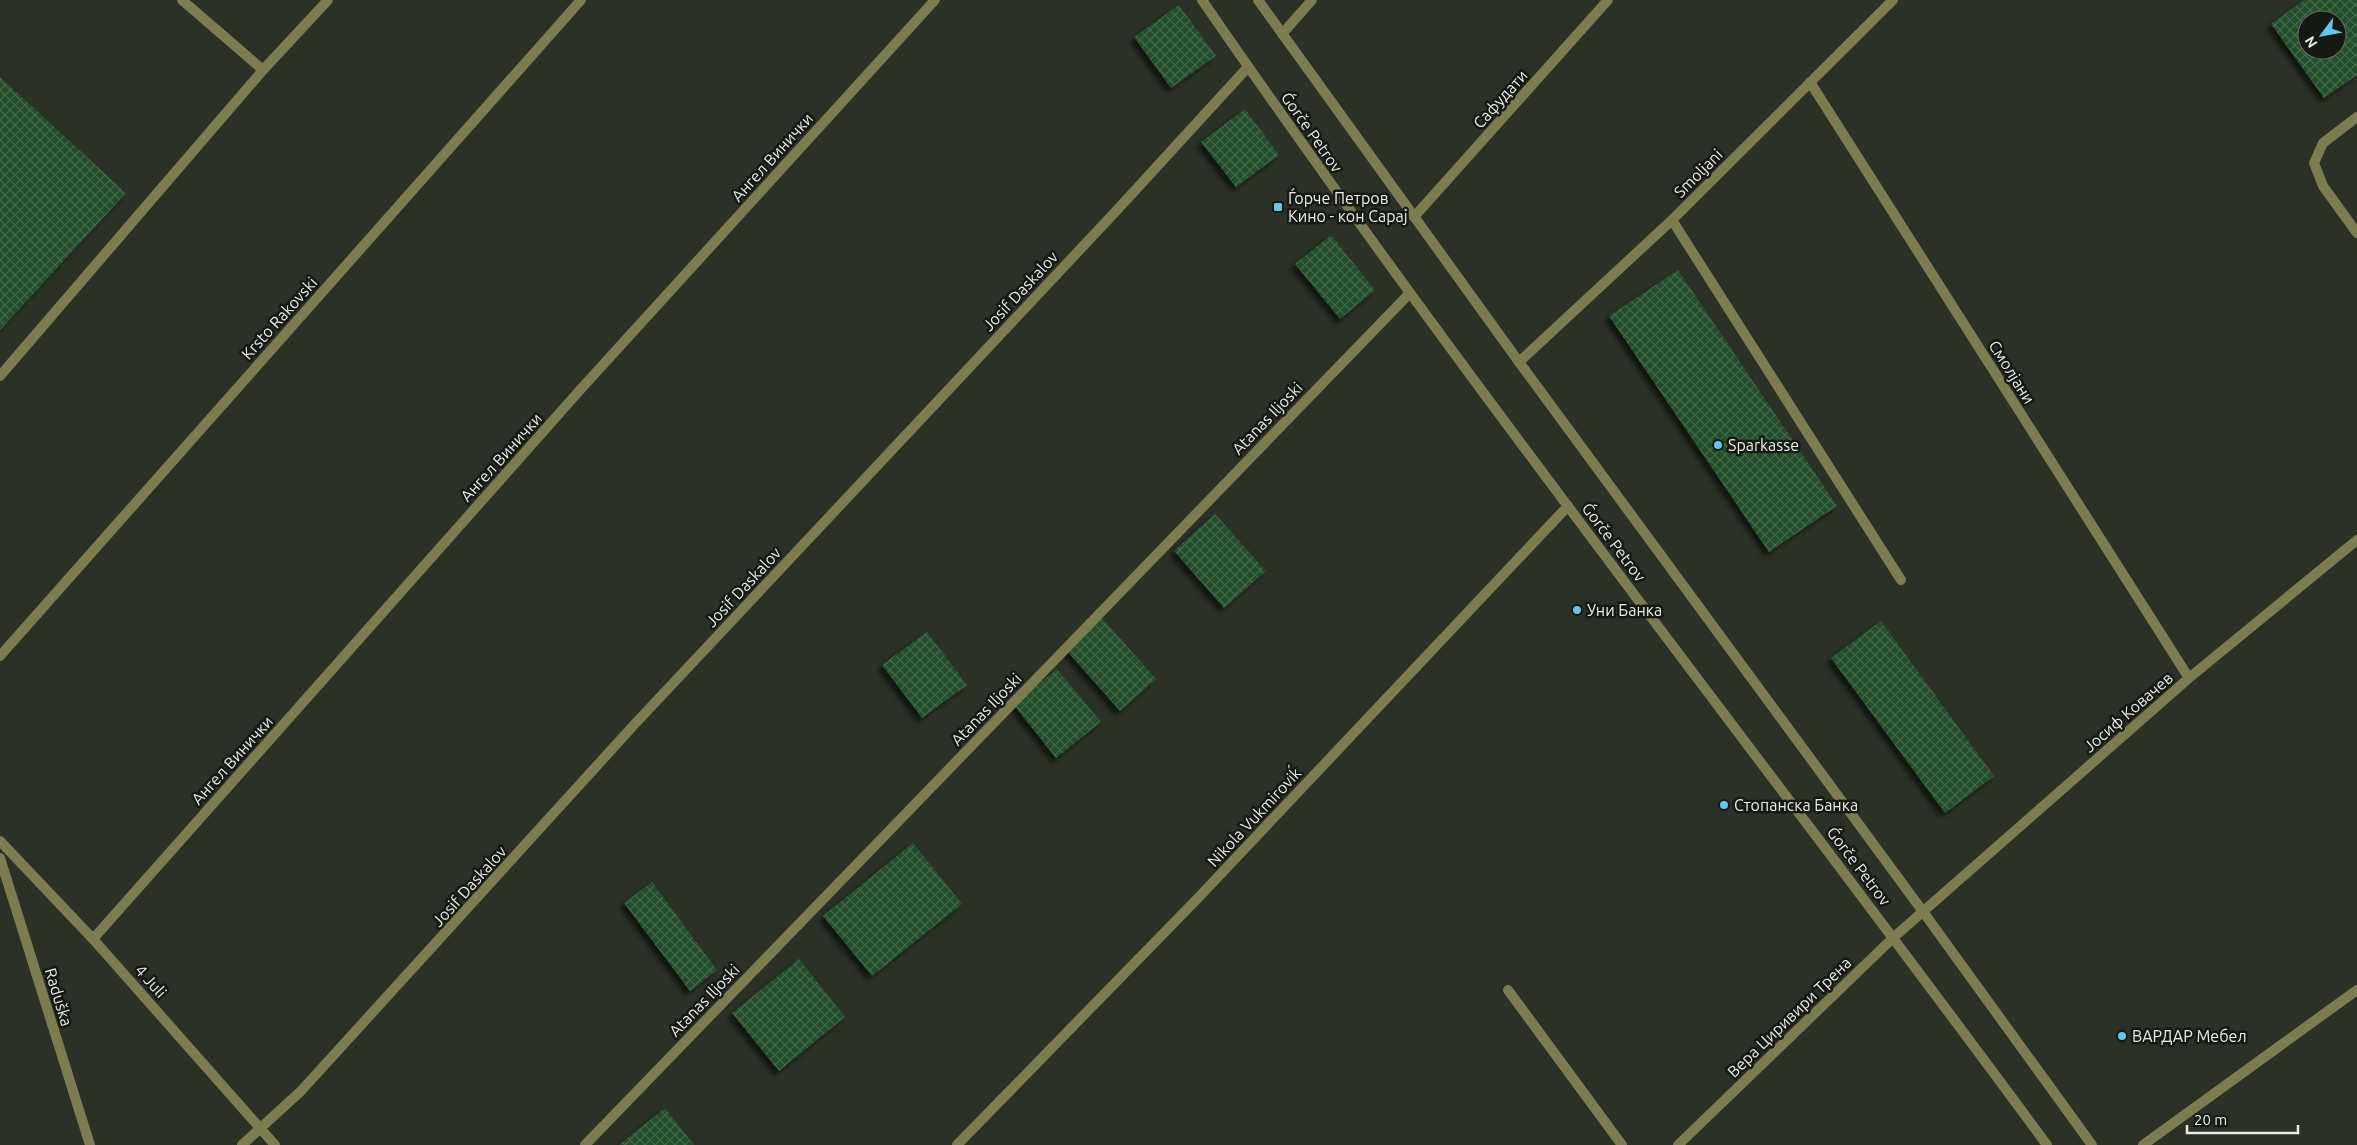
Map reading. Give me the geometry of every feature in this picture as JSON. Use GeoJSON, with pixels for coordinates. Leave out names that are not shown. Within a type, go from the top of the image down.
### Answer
{"type":"FeatureCollection","features":[{"type":"Feature","properties":{"kind":"street"},"geometry":{"type":"LineString","coordinates":[[182,0],[263,70]]}},
{"type":"Feature","properties":{"kind":"street"},"geometry":{"type":"LineString","coordinates":[[0,376],[263,70],[328,0]]}},
{"type":"Feature","properties":{"kind":"street","name":"Krsto Rakovski"},"geometry":{"type":"LineString","coordinates":[[0,656],[581,0]]}},
{"type":"Feature","properties":{"kind":"street","name":"Ангел Винички"},"geometry":{"type":"LineString","coordinates":[[93,939],[580,390],[935,0]]}},
{"type":"Feature","properties":{"kind":"street","name":"Ǵorče Petrov"},"geometry":{"type":"LineString","coordinates":[[1202,0],[1409,294],[1894,937],[2047,1145]]}},
{"type":"Feature","properties":{"kind":"street","name":"Ǵorče Petrov"},"geometry":{"type":"LineString","coordinates":[[1258,0],[1519,362],[1924,912],[2092,1145]]}},
{"type":"Feature","properties":{"kind":"street"},"geometry":{"type":"LineString","coordinates":[[1282,34],[1312,0]]}},
{"type":"Feature","properties":{"kind":"street","name":"Сафудати"},"geometry":{"type":"LineString","coordinates":[[1414,217],[1608,0]]}},
{"type":"Feature","properties":{"kind":"street","name":"Smoljani"},"geometry":{"type":"LineString","coordinates":[[1519,362],[1672,220],[1892,0]]}},
{"type":"Feature","properties":{"kind":"street","name":"Josif Daskalov"},"geometry":{"type":"LineString","coordinates":[[242,1145],[301,1091],[633,726],[1248,67]]}},
{"type":"Feature","properties":{"kind":"street","name":"Смолјани"},"geometry":{"type":"LineString","coordinates":[[1810,82],[2189,678]]}},
{"type":"Feature","properties":{"kind":"street"},"geometry":{"type":"LineString","coordinates":[[2357,117],[2323,143],[2314,163],[2323,186],[2357,233]]}},
{"type":"Feature","properties":{"kind":"street"},"geometry":{"type":"LineString","coordinates":[[1672,220],[1901,580]]}},
{"type":"Feature","properties":{"kind":"street","name":"Atanas Iljoski"},"geometry":{"type":"LineString","coordinates":[[585,1145],[1409,294]]}},
{"type":"Feature","properties":{"kind":"street","name":"Nikola Vukmiroviḱ"},"geometry":{"type":"LineString","coordinates":[[957,1145],[1198,897],[1568,506]]}},
{"type":"Feature","properties":{"kind":"street","name":"Јосиф Ковачев"},"geometry":{"type":"LineString","coordinates":[[1924,912],[2189,678],[2357,540]]}},
{"type":"Feature","properties":{"kind":"street","name":"4 Juli"},"geometry":{"type":"LineString","coordinates":[[0,841],[93,939],[275,1145]]}},
{"type":"Feature","properties":{"kind":"street","name":"Raduška"},"geometry":{"type":"LineString","coordinates":[[0,858],[90,1145]]}},
{"type":"Feature","properties":{"kind":"street","name":"Вера Циривири Трена"},"geometry":{"type":"LineString","coordinates":[[1678,1145],[1894,937],[1924,912]]}},
{"type":"Feature","properties":{"kind":"street"},"geometry":{"type":"LineString","coordinates":[[1508,990],[1622,1145]]}},
{"type":"Feature","properties":{"kind":"street"},"geometry":{"type":"LineString","coordinates":[[2142,1145],[2357,990]]}},
{"type":"Feature","properties":{"kind":"building"},"geometry":{"type":"Polygon","coordinates":[[[2304,0],[2357,0],[2357,75],[2324,98],[2271,24],[2304,0]]]}},
{"type":"Feature","properties":{"kind":"building"},"geometry":{"type":"Polygon","coordinates":[[[1179,5],[1216,56],[1171,88],[1134,37],[1179,5]]]}},
{"type":"Feature","properties":{"kind":"building"},"geometry":{"type":"Polygon","coordinates":[[[0,77],[126,193],[0,330],[0,77]]]}},
{"type":"Feature","properties":{"kind":"building"},"geometry":{"type":"Polygon","coordinates":[[[1245,109],[1279,155],[1236,187],[1201,142],[1245,109]]]}},
{"type":"Feature","properties":{"kind":"building"},"geometry":{"type":"Polygon","coordinates":[[[1331,235],[1375,290],[1340,319],[1295,264],[1331,235]]]}},
{"type":"Feature","properties":{"kind":"building"},"geometry":{"type":"Polygon","coordinates":[[[1678,270],[1837,506],[1769,552],[1609,316],[1678,270]]]}},
{"type":"Feature","properties":{"kind":"building"},"geometry":{"type":"Polygon","coordinates":[[[1215,514],[1266,571],[1224,608],[1174,551],[1215,514]]]}},
{"type":"Feature","properties":{"kind":"building"},"geometry":{"type":"Polygon","coordinates":[[[1102,618],[1156,679],[1120,711],[1066,650],[1102,618]]]}},
{"type":"Feature","properties":{"kind":"building"},"geometry":{"type":"Polygon","coordinates":[[[1881,621],[1994,776],[1945,813],[1831,658],[1881,621]]]}},
{"type":"Feature","properties":{"kind":"building"},"geometry":{"type":"Polygon","coordinates":[[[927,632],[967,685],[922,718],[882,665],[927,632]]]}},
{"type":"Feature","properties":{"kind":"building"},"geometry":{"type":"Polygon","coordinates":[[[1057,669],[1101,722],[1056,758],[1013,704],[1057,669]]]}},
{"type":"Feature","properties":{"kind":"building"},"geometry":{"type":"Polygon","coordinates":[[[913,843],[962,904],[872,976],[823,916],[913,843]]]}},
{"type":"Feature","properties":{"kind":"building"},"geometry":{"type":"Polygon","coordinates":[[[652,882],[717,970],[690,991],[624,903],[652,882]]]}},
{"type":"Feature","properties":{"kind":"building"},"geometry":{"type":"Polygon","coordinates":[[[799,959],[845,1017],[779,1071],[732,1013],[799,959]]]}},
{"type":"Feature","properties":{"kind":"building"},"geometry":{"type":"Polygon","coordinates":[[[665,1108],[694,1145],[619,1145],[665,1108]]]}},
{"type":"Feature","properties":{"kind":"place","name":"Ѓорче Петров Кино - кон Сарај"},"geometry":{"type":"Point","coordinates":[1278,207]}},
{"type":"Feature","properties":{"kind":"place","name":"Sparkasse"},"geometry":{"type":"Point","coordinates":[1718,445]}},
{"type":"Feature","properties":{"kind":"place","name":"Уни Банка"},"geometry":{"type":"Point","coordinates":[1577,610]}},
{"type":"Feature","properties":{"kind":"place","name":"Стопанска Банка"},"geometry":{"type":"Point","coordinates":[1724,805]}},
{"type":"Feature","properties":{"kind":"place","name":"ВАРДАР Мебел"},"geometry":{"type":"Point","coordinates":[2122,1036]}}]}
